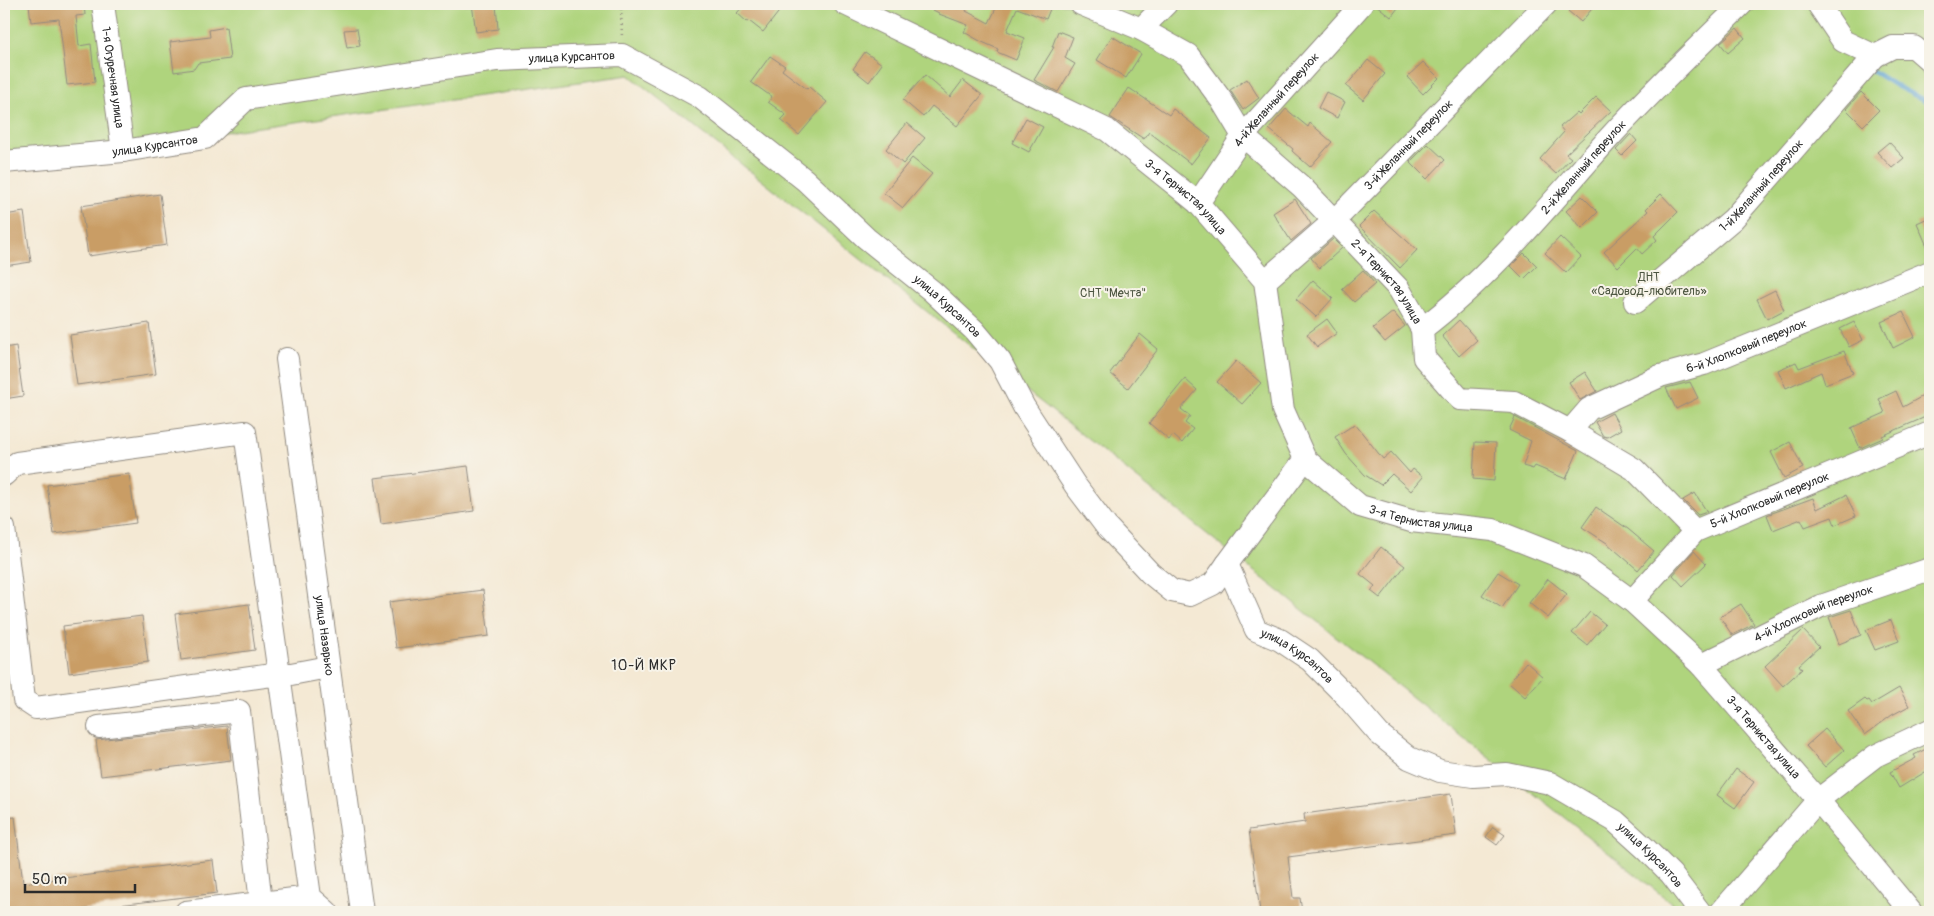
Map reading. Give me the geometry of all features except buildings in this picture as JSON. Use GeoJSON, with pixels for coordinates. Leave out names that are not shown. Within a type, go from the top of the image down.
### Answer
{"type":"FeatureCollection","features":[{"type":"Feature","properties":{"kind":"street","name":"1-я Огуречная улица"},"geometry":{"type":"LineString","coordinates":[[103,4],[123,150]]}},
{"type":"Feature","properties":{"kind":"street","name":"3-я Тернистая улица"},"geometry":{"type":"LineString","coordinates":[[845,4],[1106,130],[1198,203],[1265,281],[1283,410],[1305,459],[1360,506],[1411,521],[1493,530],[1584,566],[1632,601],[1701,665],[1818,800],[1911,912]]}},
{"type":"Feature","properties":{"kind":"street","name":"2-я Тернистая улица"},"geometry":{"type":"LineString","coordinates":[[1081,4],[1141,29],[1188,55],[1222,101],[1243,136],[1302,187],[1399,289],[1422,329],[1424,358],[1460,399],[1514,402],[1570,431],[1634,469],[1695,531]]}},
{"type":"Feature","properties":{"kind":"street"},"geometry":{"type":"LineString","coordinates":[[1141,29],[1166,4]]}},
{"type":"Feature","properties":{"kind":"street","name":"4-й Желанный переулок"},"geometry":{"type":"LineString","coordinates":[[1198,203],[1243,136],[1362,4]]}},
{"type":"Feature","properties":{"kind":"street","name":"3-й Желанный переулок"},"geometry":{"type":"LineString","coordinates":[[1265,281],[1335,220],[1546,4]]}},
{"type":"Feature","properties":{"kind":"street","name":"2-й Желанный переулок"},"geometry":{"type":"LineString","coordinates":[[1422,329],[1440,316],[1495,264],[1633,112],[1742,4]]}},
{"type":"Feature","properties":{"kind":"street"},"geometry":{"type":"LineString","coordinates":[[1818,4],[1843,41],[1875,56],[1893,46],[1914,47],[1929,58]]}},
{"type":"Feature","properties":{"kind":"street","name":"улица Курсантов"},"geometry":{"type":"LineString","coordinates":[[4,162],[123,150],[205,138],[246,99],[497,60],[622,54],[700,97],[805,180],[866,238],[932,291],[974,330],[1000,361],[1024,407],[1075,486],[1106,526],[1150,573],[1172,591],[1190,595],[1213,584],[1227,564]]}},
{"type":"Feature","properties":{"kind":"street","name":"1-й Желанный переулок"},"geometry":{"type":"LineString","coordinates":[[1634,302],[1733,219],[1875,56]]}},
{"type":"Feature","properties":{"kind":"street","name":"6-й Хлопковый переулок"},"geometry":{"type":"LineString","coordinates":[[1570,431],[1589,410],[1660,376],[1704,364],[1930,272]]}},
{"type":"Feature","properties":{"kind":"street","name":"улица Назарько"},"geometry":{"type":"LineString","coordinates":[[287,359],[362,912]]}},
{"type":"Feature","properties":{"kind":"street"},"geometry":{"type":"LineString","coordinates":[[4,475],[16,463],[245,432],[310,897],[327,912]]}},
{"type":"Feature","properties":{"kind":"street","name":"5-й Хлопковый переулок"},"geometry":{"type":"LineString","coordinates":[[1632,601],[1695,531],[1930,433]]}},
{"type":"Feature","properties":{"kind":"street"},"geometry":{"type":"LineString","coordinates":[[1227,564],[1305,459]]}},
{"type":"Feature","properties":{"kind":"street"},"geometry":{"type":"LineString","coordinates":[[4,528],[24,700],[36,708],[279,674],[291,674],[328,667]]}},
{"type":"Feature","properties":{"kind":"street","name":"улица Курсантов"},"geometry":{"type":"LineString","coordinates":[[1227,564],[1256,630],[1280,640],[1310,660],[1347,697],[1379,734],[1409,758],[1440,771],[1473,776],[1507,774],[1550,783],[1615,821],[1646,848],[1671,874],[1700,912]]}},
{"type":"Feature","properties":{"kind":"street","name":"4-й Хлопковый переулок"},"geometry":{"type":"LineString","coordinates":[[1701,665],[1821,606],[1930,569]]}},
{"type":"Feature","properties":{"kind":"street"},"geometry":{"type":"LineString","coordinates":[[99,727],[238,711],[261,903]]}},
{"type":"Feature","properties":{"kind":"street"},"geometry":{"type":"LineString","coordinates":[[1722,912],[1818,800],[1875,756],[1930,730]]}},
{"type":"Feature","properties":{"kind":"street"},"geometry":{"type":"LineString","coordinates":[[186,912],[310,897]]}},
{"type":"Feature","properties":{"kind":"path"},"geometry":{"type":"LineString","coordinates":[[621,4],[622,54]]}},
{"type":"Feature","properties":{"kind":"green space"},"geometry":{"type":"Polygon","coordinates":[[[4,4],[1930,4],[1930,912],[1683,912],[629,75],[4,163],[4,4]]]}},
{"type":"Feature","properties":{"kind":"waterway"},"geometry":{"type":"LineString","coordinates":[[1871,70],[1896,86],[1930,103]]}},
{"type":"Feature","properties":{"kind":"district","name":"10-Й МКР"},"geometry":{"type":"Point","coordinates":[644,665]}},
{"type":"Feature","properties":{"kind":"park label","name":"ДНТ «Садовод-любитель»"},"geometry":{"type":"Point","coordinates":[1649,284]}},
{"type":"Feature","properties":{"kind":"park label","name":"СНТ \"Мечта\""},"geometry":{"type":"Point","coordinates":[1113,293]}}]}
